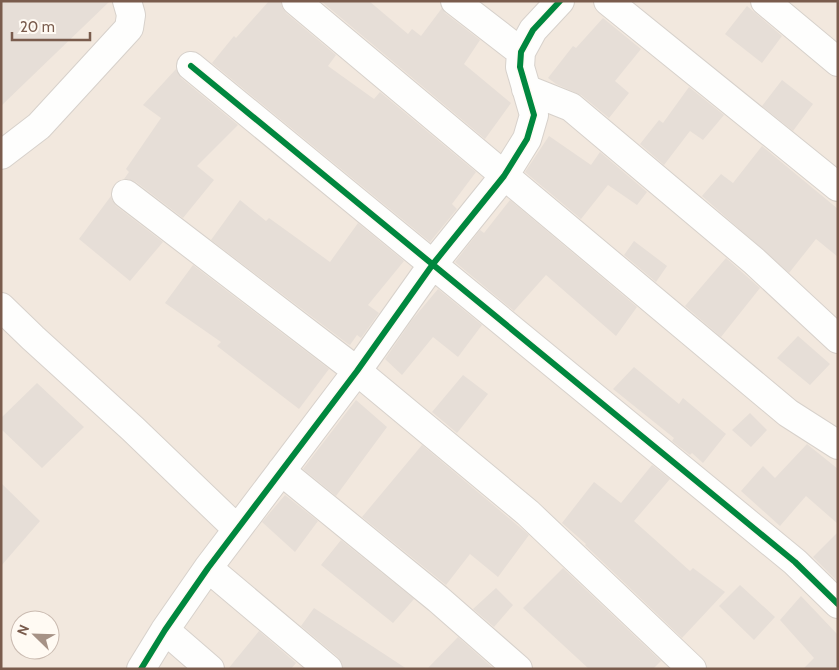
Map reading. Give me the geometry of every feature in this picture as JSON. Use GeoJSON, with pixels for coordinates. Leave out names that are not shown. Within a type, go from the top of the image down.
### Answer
{"type":"FeatureCollection","features":[{"type":"Feature","properties":{"kind":"street"},"geometry":{"type":"LineString","coordinates":[[1,155],[39,126],[128,28],[131,15],[127,1]]}},
{"type":"Feature","properties":{"kind":"street"},"geometry":{"type":"LineString","coordinates":[[296,1],[788,413],[838,445]]}},
{"type":"Feature","properties":{"kind":"street"},"geometry":{"type":"LineString","coordinates":[[455,1],[521,52]]}},
{"type":"Feature","properties":{"kind":"street"},"geometry":{"type":"LineString","coordinates":[[141,669],[165,630],[208,568],[357,371],[433,264],[504,176],[527,139],[534,115],[520,67],[521,52],[533,30],[560,1]]}},
{"type":"Feature","properties":{"kind":"street"},"geometry":{"type":"LineString","coordinates":[[608,1],[838,187]]}},
{"type":"Feature","properties":{"kind":"street"},"geometry":{"type":"LineString","coordinates":[[765,1],[838,62]]}},
{"type":"Feature","properties":{"kind":"street"},"geometry":{"type":"LineString","coordinates":[[191,66],[795,562],[838,604]]}},
{"type":"Feature","properties":{"kind":"street"},"geometry":{"type":"LineString","coordinates":[[526,89],[571,107],[754,261],[838,339]]}},
{"type":"Feature","properties":{"kind":"street"},"geometry":{"type":"LineString","coordinates":[[126,194],[357,371],[528,514],[692,669]]}},
{"type":"Feature","properties":{"kind":"street"},"geometry":{"type":"LineString","coordinates":[[1,307],[133,428],[237,529]]}},
{"type":"Feature","properties":{"kind":"street"},"geometry":{"type":"LineString","coordinates":[[281,470],[438,599],[518,669]]}},
{"type":"Feature","properties":{"kind":"street"},"geometry":{"type":"LineString","coordinates":[[208,568],[328,669]]}},
{"type":"Feature","properties":{"kind":"street"},"geometry":{"type":"LineString","coordinates":[[165,630],[210,669]]}},
{"type":"Feature","properties":{"kind":"shaded area"},"geometry":{"type":"Polygon","coordinates":[[[1,1],[838,1],[838,669],[1,669],[1,1]]]}},
{"type":"Feature","properties":{"kind":"building"},"geometry":{"type":"Polygon","coordinates":[[[1,1],[110,1],[1,106],[1,1]]]}},
{"type":"Feature","properties":{"kind":"building"},"geometry":{"type":"Polygon","coordinates":[[[269,1],[281,1],[286,13],[336,55],[328,66],[374,99],[380,92],[476,172],[452,204],[457,209],[430,242],[212,63],[234,36],[236,38],[269,1]]]}},
{"type":"Feature","properties":{"kind":"building"},"geometry":{"type":"Polygon","coordinates":[[[321,1],[369,1],[408,34],[412,29],[421,36],[442,8],[445,13],[480,40],[464,64],[511,103],[485,139],[321,1]]]}},
{"type":"Feature","properties":{"kind":"building"},"geometry":{"type":"Polygon","coordinates":[[[747,6],[782,36],[762,63],[725,34],[747,6]]]}},
{"type":"Feature","properties":{"kind":"building"},"geometry":{"type":"Polygon","coordinates":[[[603,18],[641,49],[615,81],[629,93],[609,118],[581,95],[556,84],[548,78],[573,46],[576,48],[603,18]]]}},
{"type":"Feature","properties":{"kind":"building"},"geometry":{"type":"Polygon","coordinates":[[[176,69],[181,78],[238,125],[197,166],[214,180],[183,218],[136,182],[124,179],[129,172],[126,169],[161,118],[143,105],[176,69]]]}},
{"type":"Feature","properties":{"kind":"building"},"geometry":{"type":"Polygon","coordinates":[[[782,80],[813,104],[793,131],[762,106],[782,80]]]}},
{"type":"Feature","properties":{"kind":"building"},"geometry":{"type":"Polygon","coordinates":[[[689,87],[724,115],[703,140],[690,131],[664,165],[640,144],[659,120],[663,123],[689,87]]]}},
{"type":"Feature","properties":{"kind":"building"},"geometry":{"type":"Polygon","coordinates":[[[549,136],[591,165],[600,152],[647,192],[637,205],[608,185],[581,219],[525,172],[549,136]]]}},
{"type":"Feature","properties":{"kind":"building"},"geometry":{"type":"Polygon","coordinates":[[[762,146],[838,209],[838,257],[816,239],[789,273],[702,196],[721,174],[733,183],[762,146]]]}},
{"type":"Feature","properties":{"kind":"building"},"geometry":{"type":"Polygon","coordinates":[[[111,196],[116,206],[163,242],[130,281],[79,239],[111,196]]]}},
{"type":"Feature","properties":{"kind":"building"},"geometry":{"type":"Polygon","coordinates":[[[240,200],[266,221],[269,218],[330,262],[358,223],[404,261],[368,305],[379,313],[361,338],[357,335],[350,345],[348,344],[211,240],[240,200]]]}},
{"type":"Feature","properties":{"kind":"building"},"geometry":{"type":"Polygon","coordinates":[[[510,200],[637,307],[616,336],[546,275],[514,311],[455,262],[480,230],[484,233],[510,200]]]}},
{"type":"Feature","properties":{"kind":"building"},"geometry":{"type":"Polygon","coordinates":[[[634,241],[667,266],[656,282],[624,255],[634,241]]]}},
{"type":"Feature","properties":{"kind":"building"},"geometry":{"type":"Polygon","coordinates":[[[726,258],[760,288],[721,337],[685,306],[726,258]]]}},
{"type":"Feature","properties":{"kind":"building"},"geometry":{"type":"Polygon","coordinates":[[[193,265],[329,369],[299,409],[217,346],[221,342],[165,303],[193,265]]]}},
{"type":"Feature","properties":{"kind":"building"},"geometry":{"type":"Polygon","coordinates":[[[438,289],[482,325],[458,357],[433,337],[402,375],[385,359],[412,320],[438,289]]]}},
{"type":"Feature","properties":{"kind":"building"},"geometry":{"type":"Polygon","coordinates":[[[798,336],[830,364],[810,385],[777,358],[798,336]]]}},
{"type":"Feature","properties":{"kind":"building"},"geometry":{"type":"Polygon","coordinates":[[[634,367],[679,404],[683,398],[726,434],[703,463],[692,453],[690,455],[672,441],[674,438],[613,389],[634,367]]]}},
{"type":"Feature","properties":{"kind":"building"},"geometry":{"type":"Polygon","coordinates":[[[463,375],[488,394],[457,433],[432,412],[463,375]]]}},
{"type":"Feature","properties":{"kind":"building"},"geometry":{"type":"Polygon","coordinates":[[[37,383],[84,427],[42,468],[1,429],[1,418],[37,383]]]}},
{"type":"Feature","properties":{"kind":"building"},"geometry":{"type":"Polygon","coordinates":[[[356,400],[387,427],[336,496],[303,469],[356,400]]]}},
{"type":"Feature","properties":{"kind":"building"},"geometry":{"type":"Polygon","coordinates":[[[750,413],[767,430],[751,447],[732,430],[750,413]]]}},
{"type":"Feature","properties":{"kind":"building"},"geometry":{"type":"Polygon","coordinates":[[[807,444],[838,469],[838,524],[806,496],[780,526],[741,491],[763,466],[775,478],[807,444]]]}},
{"type":"Feature","properties":{"kind":"building"},"geometry":{"type":"Polygon","coordinates":[[[422,445],[529,535],[498,577],[470,554],[446,585],[362,517],[422,445]]]}},
{"type":"Feature","properties":{"kind":"building"},"geometry":{"type":"Polygon","coordinates":[[[652,465],[670,479],[634,521],[690,571],[693,568],[725,592],[682,638],[562,523],[594,482],[621,503],[652,465]]]}},
{"type":"Feature","properties":{"kind":"building"},"geometry":{"type":"Polygon","coordinates":[[[1,483],[40,521],[1,566],[1,483]]]}},
{"type":"Feature","properties":{"kind":"building"},"geometry":{"type":"Polygon","coordinates":[[[285,495],[318,521],[295,552],[262,522],[285,495]]]}},
{"type":"Feature","properties":{"kind":"building"},"geometry":{"type":"Polygon","coordinates":[[[838,532],[838,582],[813,557],[838,532]]]}},
{"type":"Feature","properties":{"kind":"building"},"geometry":{"type":"Polygon","coordinates":[[[341,540],[414,599],[393,623],[321,565],[341,540]]]}},
{"type":"Feature","properties":{"kind":"building"},"geometry":{"type":"Polygon","coordinates":[[[563,568],[661,661],[653,669],[589,669],[523,608],[563,568]]]}},
{"type":"Feature","properties":{"kind":"building"},"geometry":{"type":"Polygon","coordinates":[[[740,585],[775,617],[754,640],[719,606],[740,585]]]}},
{"type":"Feature","properties":{"kind":"building"},"geometry":{"type":"Polygon","coordinates":[[[496,588],[513,605],[494,627],[473,609],[496,588]]]}},
{"type":"Feature","properties":{"kind":"building"},"geometry":{"type":"Polygon","coordinates":[[[801,596],[838,635],[838,669],[803,669],[814,658],[780,620],[801,596]]]}},
{"type":"Feature","properties":{"kind":"building"},"geometry":{"type":"Polygon","coordinates":[[[314,608],[407,669],[343,669],[338,657],[301,626],[314,608]]]}},
{"type":"Feature","properties":{"kind":"building"},"geometry":{"type":"Polygon","coordinates":[[[259,631],[296,663],[291,669],[228,669],[259,631]]]}},
{"type":"Feature","properties":{"kind":"building"},"geometry":{"type":"Polygon","coordinates":[[[458,637],[494,669],[427,669],[458,637]]]}},
{"type":"Feature","properties":{"kind":"cycle path"},"geometry":{"type":"LineString","coordinates":[[141,669],[165,630],[208,568],[357,371],[433,264],[504,176],[527,139],[534,115],[520,67],[521,52],[533,30],[560,1]]}},
{"type":"Feature","properties":{"kind":"cycle path"},"geometry":{"type":"LineString","coordinates":[[191,66],[795,562],[838,604]]}}]}
